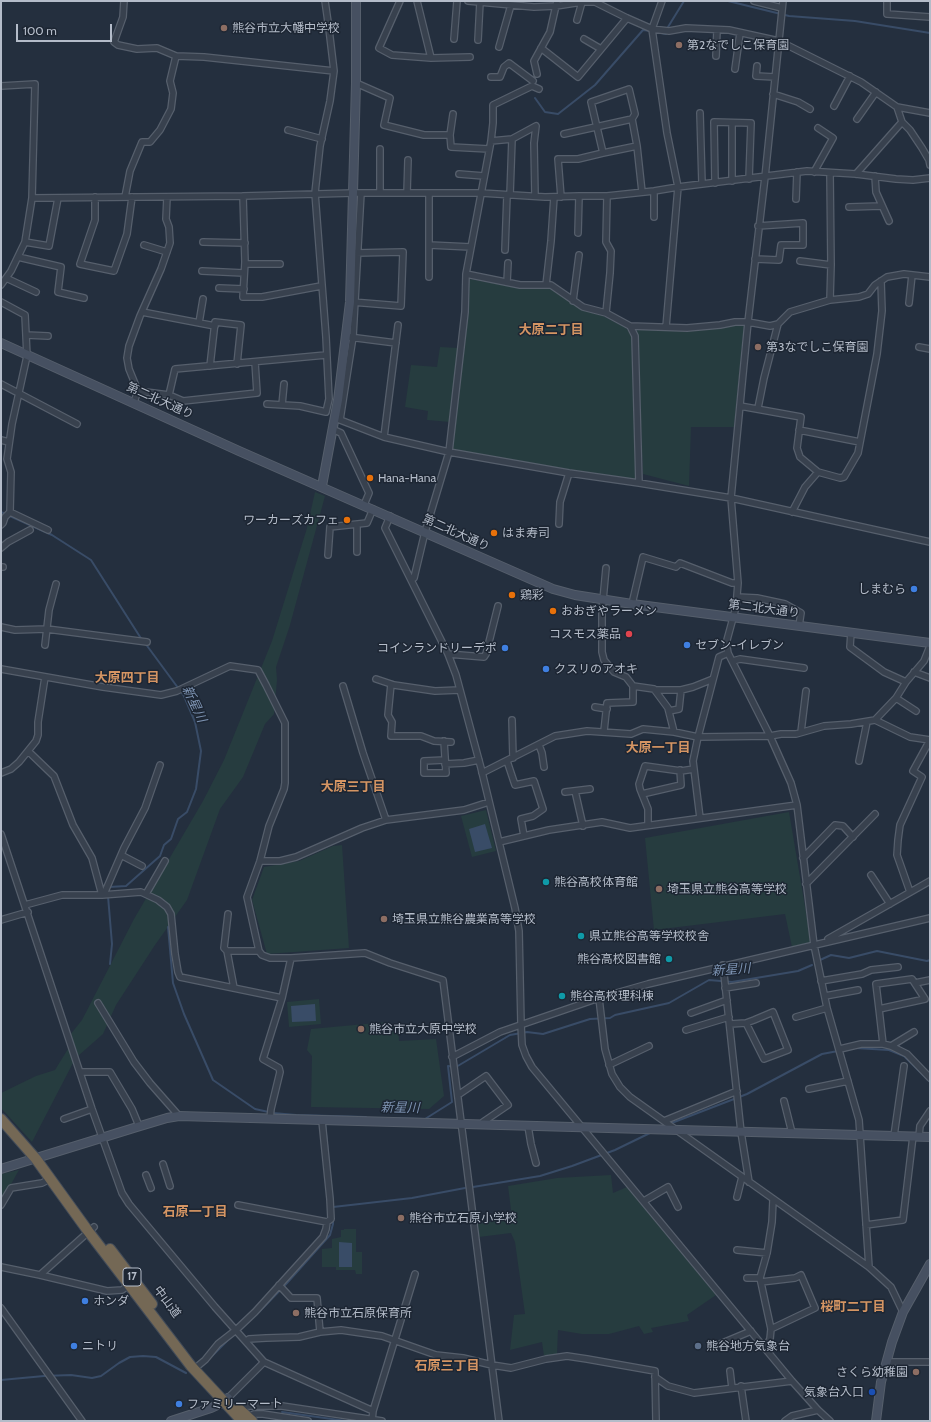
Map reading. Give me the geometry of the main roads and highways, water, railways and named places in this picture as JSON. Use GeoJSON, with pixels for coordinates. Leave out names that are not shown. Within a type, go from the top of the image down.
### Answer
{"type":"FeatureCollection","features":[{"type":"Feature","properties":{"kind":"highway","name":"中山道"},"geometry":{"type":"LineString","coordinates":[[1,1118],[31,1160],[50,1178],[199,1364],[226,1400]]}},
{"type":"Feature","properties":{"kind":"highway","name":"中山道"},"geometry":{"type":"LineString","coordinates":[[31,1160],[46,1162],[129,1286],[191,1366],[244,1417]]}},
{"type":"Feature","properties":{"kind":"water"},"geometry":{"type":"Polygon","coordinates":[[[485,824],[492,848],[475,852],[469,829],[485,824]]]}},
{"type":"Feature","properties":{"kind":"water"},"geometry":{"type":"Polygon","coordinates":[[[315,1004],[316,1021],[292,1022],[291,1006],[315,1004]]]}},
{"type":"Feature","properties":{"kind":"water"},"geometry":{"type":"Polygon","coordinates":[[[339,1242],[352,1243],[352,1267],[339,1267],[339,1242]]]}},
{"type":"Feature","properties":{"kind":"waterway"},"geometry":{"type":"LineString","coordinates":[[657,32],[666,34],[668,27],[684,1]]}},
{"type":"Feature","properties":{"kind":"waterway"},"geometry":{"type":"LineString","coordinates":[[728,1],[789,16],[855,21],[930,33]]}},
{"type":"Feature","properties":{"kind":"waterway"},"geometry":{"type":"LineString","coordinates":[[535,98],[545,112],[558,114],[595,85],[643,30],[651,31]]}},
{"type":"Feature","properties":{"kind":"waterway","name":"新星川"},"geometry":{"type":"LineString","coordinates":[[1,512],[52,535],[91,560],[142,640]]}},
{"type":"Feature","properties":{"kind":"waterway","name":"新星川"},"geometry":{"type":"LineString","coordinates":[[109,888],[126,886],[160,856],[164,845],[171,839],[178,819],[187,812],[196,789],[201,751],[195,722],[184,696],[145,643]]}},
{"type":"Feature","properties":{"kind":"waterway","name":"新星川"},"geometry":{"type":"LineString","coordinates":[[108,896],[112,944],[110,964]]}},
{"type":"Feature","properties":{"kind":"waterway","name":"新星川"},"geometry":{"type":"LineString","coordinates":[[168,927],[173,983],[184,1014],[213,1080],[255,1109],[273,1113],[296,1115],[366,1117]]}},
{"type":"Feature","properties":{"kind":"waterway","name":"新星川"},"geometry":{"type":"LineString","coordinates":[[820,960],[831,955],[849,958],[877,951],[927,961],[930,960]]}},
{"type":"Feature","properties":{"kind":"waterway","name":"新星川"},"geometry":{"type":"LineString","coordinates":[[395,1118],[425,1119],[452,1102],[448,1066],[456,1067],[510,1035],[527,1032],[543,1034],[590,1019],[610,1018],[615,1015],[669,1003],[709,980],[732,982],[798,971],[812,965]]}},
{"type":"Feature","properties":{"kind":"waterway"},"geometry":{"type":"LineString","coordinates":[[855,1048],[889,1050],[904,1056],[930,1082]]}},
{"type":"Feature","properties":{"kind":"waterway"},"geometry":{"type":"LineString","coordinates":[[669,1124],[747,1094],[822,1054],[838,1051]]}},
{"type":"Feature","properties":{"kind":"waterway"},"geometry":{"type":"LineString","coordinates":[[325,1123],[333,1204]]}},
{"type":"Feature","properties":{"kind":"waterway"},"geometry":{"type":"LineString","coordinates":[[473,1187],[540,1176],[615,1150],[652,1132]]}},
{"type":"Feature","properties":{"kind":"waterway"},"geometry":{"type":"LineString","coordinates":[[333,1207],[412,1198],[465,1188]]}},
{"type":"Feature","properties":{"kind":"waterway"},"geometry":{"type":"LineString","coordinates":[[259,1312],[330,1235],[333,1218]]}},
{"type":"Feature","properties":{"kind":"waterway"},"geometry":{"type":"LineString","coordinates":[[208,1360],[232,1336]]}},
{"type":"Feature","properties":{"kind":"waterway"},"geometry":{"type":"LineString","coordinates":[[1,1380],[71,1375],[92,1378],[101,1376],[130,1357],[143,1356],[156,1357],[186,1373]]}},
{"type":"Feature","properties":{"kind":"waterway"},"geometry":{"type":"LineString","coordinates":[[282,1412],[346,1421]]}},
{"type":"Feature","properties":{"kind":"place","name":"熊谷市立大幡中学校"},"geometry":{"type":"Point","coordinates":[224,28]}},
{"type":"Feature","properties":{"kind":"place","name":"第2なでしこ保育園"},"geometry":{"type":"Point","coordinates":[679,45]}},
{"type":"Feature","properties":{"kind":"place","name":"第3なでしこ保育園"},"geometry":{"type":"Point","coordinates":[758,347]}},
{"type":"Feature","properties":{"kind":"place","name":"Hana-Hana"},"geometry":{"type":"Point","coordinates":[370,478]}},
{"type":"Feature","properties":{"kind":"place","name":"ワーカーズカフェ"},"geometry":{"type":"Point","coordinates":[347,520]}},
{"type":"Feature","properties":{"kind":"place","name":"はま寿司"},"geometry":{"type":"Point","coordinates":[494,533]}},
{"type":"Feature","properties":{"kind":"place","name":"しまむら"},"geometry":{"type":"Point","coordinates":[914,589]}},
{"type":"Feature","properties":{"kind":"place","name":"鶏彩"},"geometry":{"type":"Point","coordinates":[512,595]}},
{"type":"Feature","properties":{"kind":"place","name":"おおぎやラーメン"},"geometry":{"type":"Point","coordinates":[553,611]}},
{"type":"Feature","properties":{"kind":"place","name":"コスモス薬品"},"geometry":{"type":"Point","coordinates":[629,634]}},
{"type":"Feature","properties":{"kind":"place","name":"セブン-イレブン"},"geometry":{"type":"Point","coordinates":[687,645]}},
{"type":"Feature","properties":{"kind":"place","name":"コインランドリーデポ"},"geometry":{"type":"Point","coordinates":[505,648]}},
{"type":"Feature","properties":{"kind":"place","name":"クスリのアオキ"},"geometry":{"type":"Point","coordinates":[546,669]}},
{"type":"Feature","properties":{"kind":"place","name":"熊谷高校体育館"},"geometry":{"type":"Point","coordinates":[546,882]}},
{"type":"Feature","properties":{"kind":"place","name":"埼玉県立熊谷高等学校"},"geometry":{"type":"Point","coordinates":[659,889]}},
{"type":"Feature","properties":{"kind":"place","name":"埼玉県立熊谷農業高等学校"},"geometry":{"type":"Point","coordinates":[384,919]}},
{"type":"Feature","properties":{"kind":"place","name":"県立熊谷高等学校校舎"},"geometry":{"type":"Point","coordinates":[581,936]}},
{"type":"Feature","properties":{"kind":"place","name":"熊谷高校図書館"},"geometry":{"type":"Point","coordinates":[669,959]}},
{"type":"Feature","properties":{"kind":"place","name":"熊谷高校理科棟"},"geometry":{"type":"Point","coordinates":[562,996]}},
{"type":"Feature","properties":{"kind":"place","name":"熊谷市立大原中学校"},"geometry":{"type":"Point","coordinates":[361,1029]}},
{"type":"Feature","properties":{"kind":"place","name":"熊谷市立石原小学校"},"geometry":{"type":"Point","coordinates":[401,1218]}},
{"type":"Feature","properties":{"kind":"place","name":"ホンダ"},"geometry":{"type":"Point","coordinates":[85,1301]}},
{"type":"Feature","properties":{"kind":"place","name":"熊谷市立石原保育所"},"geometry":{"type":"Point","coordinates":[296,1313]}},
{"type":"Feature","properties":{"kind":"place","name":"ニトリ"},"geometry":{"type":"Point","coordinates":[74,1346]}},
{"type":"Feature","properties":{"kind":"place","name":"熊谷地方気象台"},"geometry":{"type":"Point","coordinates":[698,1346]}},
{"type":"Feature","properties":{"kind":"place","name":"さくら幼稚園"},"geometry":{"type":"Point","coordinates":[916,1372]}},
{"type":"Feature","properties":{"kind":"place","name":"気象台入口"},"geometry":{"type":"Point","coordinates":[872,1392]}},
{"type":"Feature","properties":{"kind":"place","name":"ファミリーマート"},"geometry":{"type":"Point","coordinates":[179,1404]}},
{"type":"Feature","properties":{"kind":"district","name":"大原二丁目"},"geometry":{"type":"Point","coordinates":[551,330]}},
{"type":"Feature","properties":{"kind":"district","name":"大原四丁目"},"geometry":{"type":"Point","coordinates":[127,678]}},
{"type":"Feature","properties":{"kind":"district","name":"大原一丁目"},"geometry":{"type":"Point","coordinates":[658,748]}},
{"type":"Feature","properties":{"kind":"district","name":"大原三丁目"},"geometry":{"type":"Point","coordinates":[353,787]}},
{"type":"Feature","properties":{"kind":"district","name":"石原一丁目"},"geometry":{"type":"Point","coordinates":[195,1212]}},
{"type":"Feature","properties":{"kind":"district","name":"桜町二丁目"},"geometry":{"type":"Point","coordinates":[853,1307]}},
{"type":"Feature","properties":{"kind":"district","name":"石原三丁目"},"geometry":{"type":"Point","coordinates":[447,1366]}}]}
